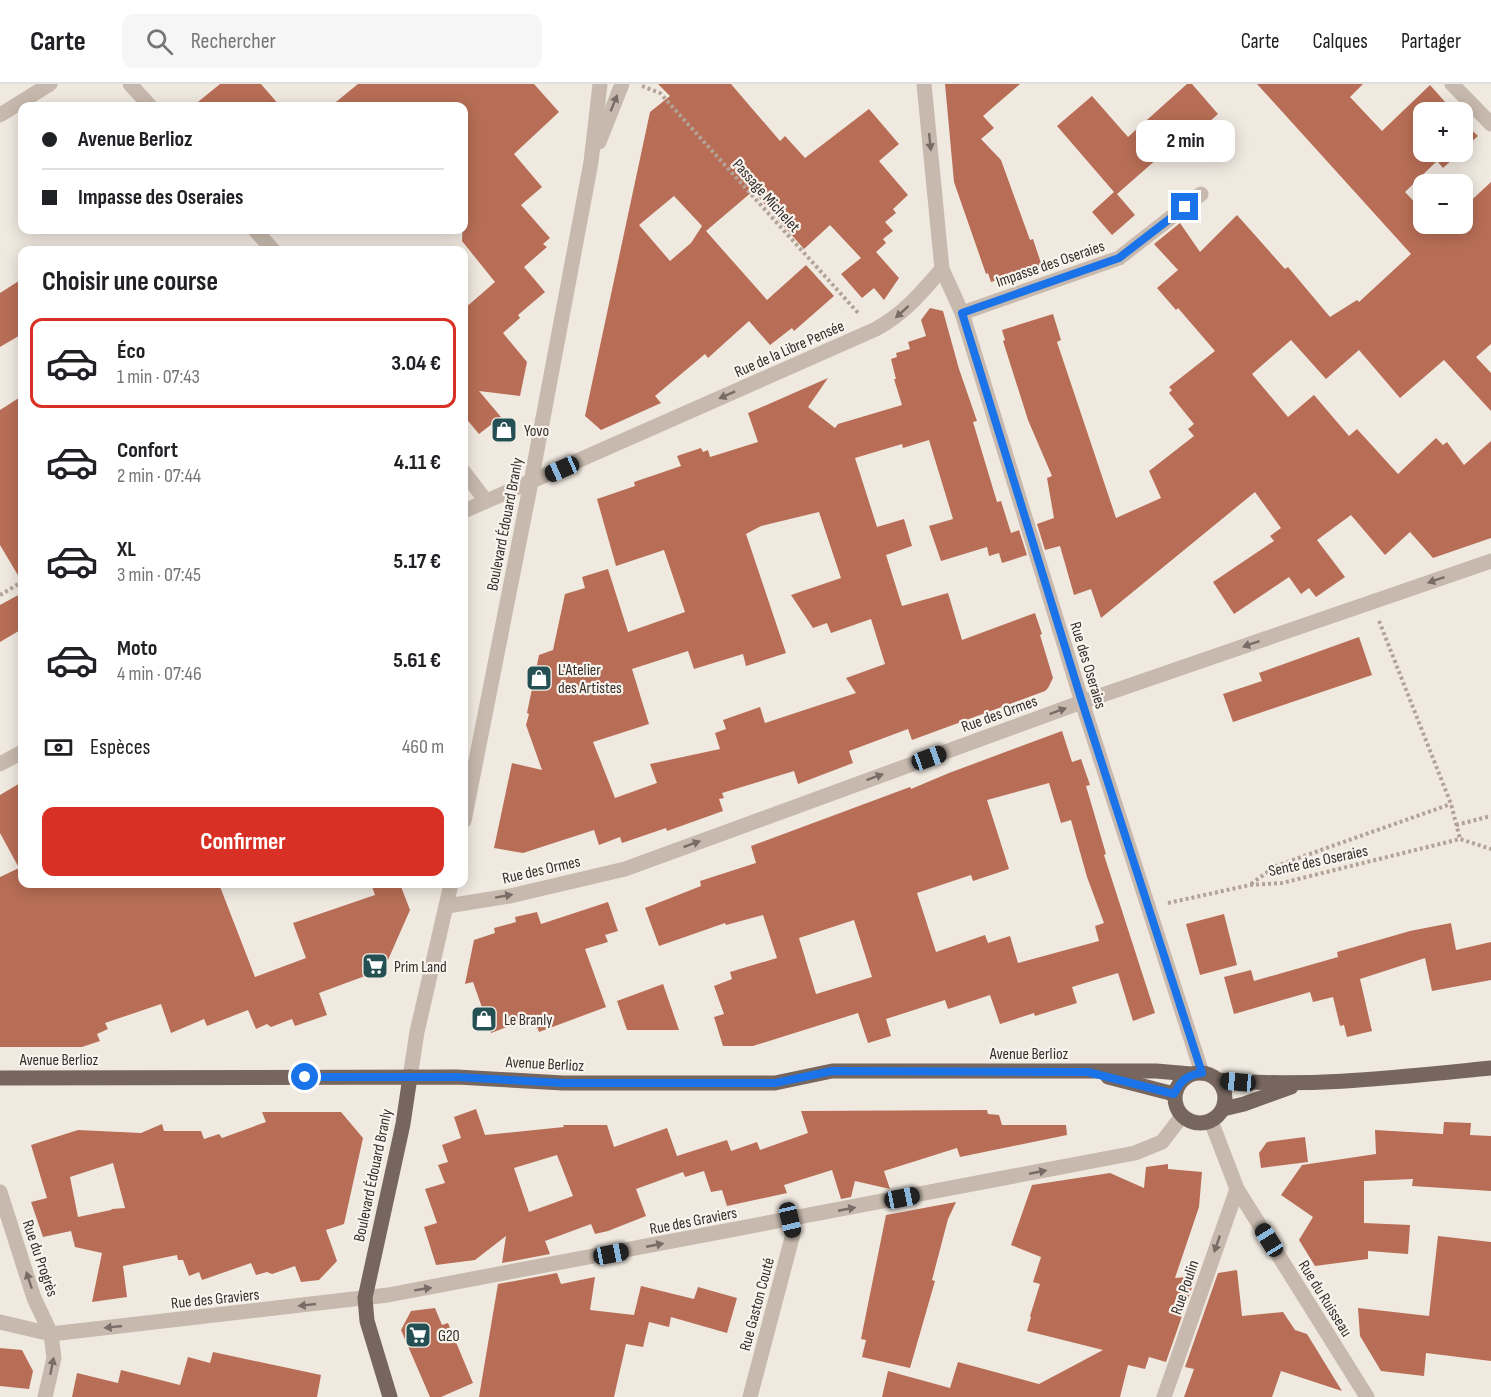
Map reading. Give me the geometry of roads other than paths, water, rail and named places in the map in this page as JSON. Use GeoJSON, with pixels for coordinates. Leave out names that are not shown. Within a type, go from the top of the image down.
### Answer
{"type":"FeatureCollection","features":[{"type":"Feature","properties":{"kind":"main road"},"geometry":{"type":"LineString","coordinates":[[1218,1080],[1225,1094],[1223,1109],[1218,1116],[1201,1124],[1191,1122],[1182,1116],[1177,1110],[1174,1094],[1180,1082],[1197,1073],[1218,1080],[1299,1084],[1491,1068]]}},
{"type":"Feature","properties":{"kind":"main road","name":"Avenue Berlioz"},"geometry":{"type":"LineString","coordinates":[[0,1078],[457,1077],[563,1083],[775,1083],[832,1071],[1197,1073]]}},
{"type":"Feature","properties":{"kind":"main road","name":"Avenue Berlioz"},"geometry":{"type":"LineString","coordinates":[[1088,1072],[1174,1094]]}},
{"type":"Feature","properties":{"kind":"main road","name":"Boulevard Édouard Branly"},"geometry":{"type":"LineString","coordinates":[[365,1298],[403,1124],[410,1077]]}},
{"type":"Feature","properties":{"kind":"main road"},"geometry":{"type":"LineString","coordinates":[[1223,1109],[1244,1104],[1299,1084]]}},
{"type":"Feature","properties":{"kind":"main road"},"geometry":{"type":"LineString","coordinates":[[365,1298],[367,1321],[390,1397]]}},
{"type":"Feature","properties":{"kind":"street"},"geometry":{"type":"LineString","coordinates":[[21,102],[50,84]]}},
{"type":"Feature","properties":{"kind":"street"},"geometry":{"type":"LineString","coordinates":[[130,84],[146,102]]}},
{"type":"Feature","properties":{"kind":"street","name":"Boulevard Édouard Branly"},"geometry":{"type":"LineString","coordinates":[[468,801],[591,162],[600,84]]}},
{"type":"Feature","properties":{"kind":"street","name":"Boulevard Édouard Branly"},"geometry":{"type":"LineString","coordinates":[[591,162],[622,84]]}},
{"type":"Feature","properties":{"kind":"street"},"geometry":{"type":"LineString","coordinates":[[924,84],[942,269]]}},
{"type":"Feature","properties":{"kind":"street"},"geometry":{"type":"LineString","coordinates":[[1452,84],[1491,124]]}},
{"type":"Feature","properties":{"kind":"street"},"geometry":{"type":"LineString","coordinates":[[0,115],[18,104]]}},
{"type":"Feature","properties":{"kind":"street","name":"Impasse des Oseraies"},"geometry":{"type":"LineString","coordinates":[[962,313],[1119,258],[1201,194]]}},
{"type":"Feature","properties":{"kind":"street"},"geometry":{"type":"LineString","coordinates":[[259,234],[269,246]]}},
{"type":"Feature","properties":{"kind":"street","name":"Rue des Oseraies"},"geometry":{"type":"LineString","coordinates":[[942,269],[962,313],[1148,907],[1197,1073]]}},
{"type":"Feature","properties":{"kind":"street","name":"Rue de la Libre Pensée"},"geometry":{"type":"LineString","coordinates":[[468,509],[876,329],[903,311],[942,269]]}},
{"type":"Feature","properties":{"kind":"street"},"geometry":{"type":"LineString","coordinates":[[468,477],[486,501]]}},
{"type":"Feature","properties":{"kind":"street","name":"Rue des Ormes"},"geometry":{"type":"LineString","coordinates":[[447,906],[510,896],[625,869],[1082,702],[1491,561]]}},
{"type":"Feature","properties":{"kind":"street"},"geometry":{"type":"LineString","coordinates":[[0,764],[18,754]]}},
{"type":"Feature","properties":{"kind":"street","name":"Boulevard Édouard Branly"},"geometry":{"type":"LineString","coordinates":[[410,1077],[417,1032],[450,888]]}},
{"type":"Feature","properties":{"kind":"street","name":"Rue des Graviers"},"geometry":{"type":"LineString","coordinates":[[0,1322],[51,1334],[365,1298],[466,1281],[1135,1153],[1162,1142],[1182,1116]]}},
{"type":"Feature","properties":{"kind":"street","name":"Rue du Ruisseau"},"geometry":{"type":"LineString","coordinates":[[1211,1121],[1237,1189],[1367,1397]]}},
{"type":"Feature","properties":{"kind":"street","name":"Rue Poulin"},"geometry":{"type":"LineString","coordinates":[[1164,1397],[1237,1189]]}},
{"type":"Feature","properties":{"kind":"street","name":"Rue du Progrès"},"geometry":{"type":"LineString","coordinates":[[0,1192],[34,1298],[51,1334]]}},
{"type":"Feature","properties":{"kind":"street","name":"Rue Gaston Couté"},"geometry":{"type":"LineString","coordinates":[[750,1397],[793,1234],[790,1220]]}},
{"type":"Feature","properties":{"kind":"street"},"geometry":{"type":"LineString","coordinates":[[45,1397],[54,1358],[51,1334]]}},
{"type":"Feature","properties":{"kind":"place","name":"Yovo"},"geometry":{"type":"Point","coordinates":[504,430]}},
{"type":"Feature","properties":{"kind":"place","name":"L'Atelier des Artistes"},"geometry":{"type":"Point","coordinates":[539,678]}},
{"type":"Feature","properties":{"kind":"place","name":"Prim Land"},"geometry":{"type":"Point","coordinates":[375,966]}},
{"type":"Feature","properties":{"kind":"place","name":"Le Branly"},"geometry":{"type":"Point","coordinates":[484,1019]}},
{"type":"Feature","properties":{"kind":"place","name":"G20"},"geometry":{"type":"Point","coordinates":[418,1335]}}]}
